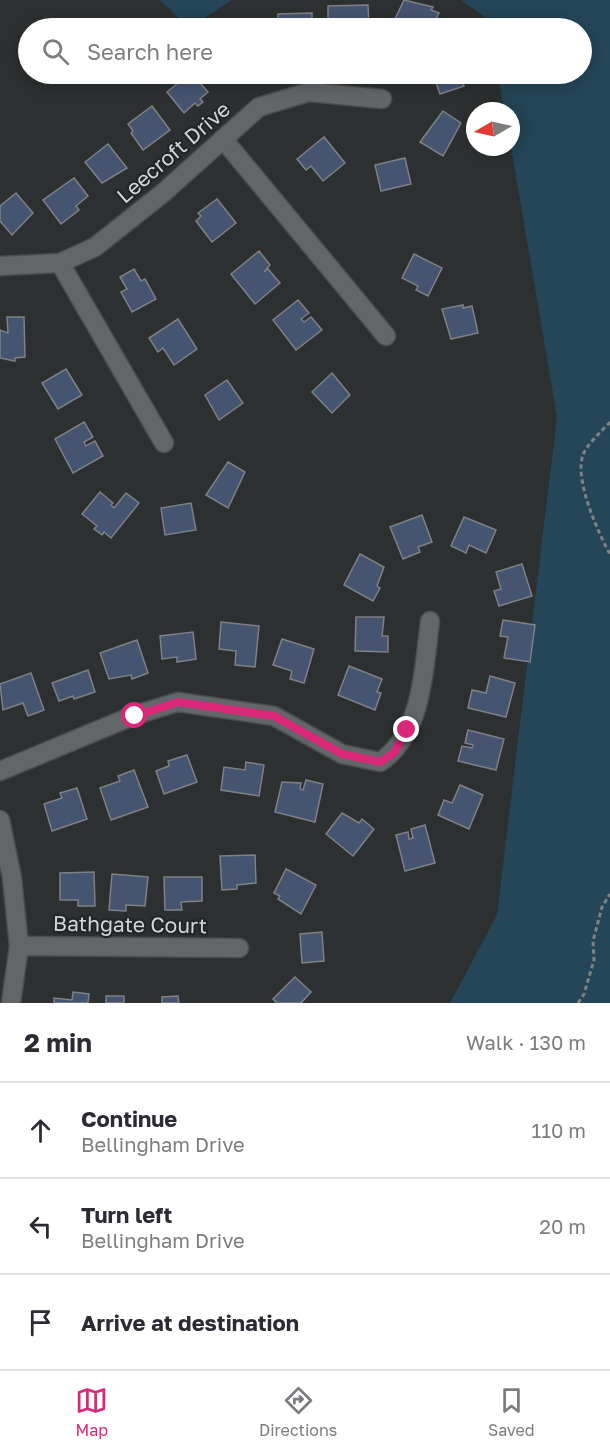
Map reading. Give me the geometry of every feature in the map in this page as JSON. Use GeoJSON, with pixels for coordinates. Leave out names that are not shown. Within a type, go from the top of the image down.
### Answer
{"type":"FeatureCollection","features":[{"type":"Feature","properties":{"kind":"street","name":"Leecroft Drive"},"geometry":{"type":"LineString","coordinates":[[0,266],[60,263],[95,247],[163,193],[259,107],[309,92],[381,99]]}},
{"type":"Feature","properties":{"kind":"street"},"geometry":{"type":"LineString","coordinates":[[223,139],[386,336]]}},
{"type":"Feature","properties":{"kind":"street"},"geometry":{"type":"LineString","coordinates":[[60,263],[164,443]]}},
{"type":"Feature","properties":{"kind":"street"},"geometry":{"type":"LineString","coordinates":[[0,771],[135,716],[178,702],[274,716],[342,754],[380,762],[394,753],[407,730],[422,684],[430,621]]}},
{"type":"Feature","properties":{"kind":"street"},"geometry":{"type":"LineString","coordinates":[[0,820],[12,878],[20,946],[11,1003]]}},
{"type":"Feature","properties":{"kind":"street","name":"Bathgate Court"},"geometry":{"type":"LineString","coordinates":[[20,946],[239,948]]}},
{"type":"Feature","properties":{"kind":"path"},"geometry":{"type":"LineString","coordinates":[[610,422],[583,455],[582,479],[595,520],[610,555]]}},
{"type":"Feature","properties":{"kind":"path"},"geometry":{"type":"LineString","coordinates":[[578,1003],[584,994],[594,960],[593,940],[602,907],[610,894]]}},
{"type":"Feature","properties":{"kind":"shaded area"},"geometry":{"type":"Polygon","coordinates":[[[160,0],[232,0],[204,18],[179,18],[160,0]]]}},
{"type":"Feature","properties":{"kind":"shaded area"},"geometry":{"type":"Polygon","coordinates":[[[461,0],[610,0],[610,1003],[450,1003],[497,915],[557,417],[513,156],[520,156],[520,102],[503,102],[500,84],[592,84],[592,18],[487,18],[461,0]]]}},
{"type":"Feature","properties":{"kind":"building"},"geometry":{"type":"Polygon","coordinates":[[[404,0],[433,7],[431,10],[439,13],[437,18],[395,18],[404,0]]]}},
{"type":"Feature","properties":{"kind":"building"},"geometry":{"type":"Polygon","coordinates":[[[368,5],[369,18],[328,18],[328,6],[368,5]]]}},
{"type":"Feature","properties":{"kind":"building"},"geometry":{"type":"Polygon","coordinates":[[[312,13],[312,18],[278,18],[278,14],[312,13]]]}},
{"type":"Feature","properties":{"kind":"building"},"geometry":{"type":"Polygon","coordinates":[[[177,84],[201,84],[208,92],[200,99],[203,102],[198,106],[195,103],[184,113],[167,92],[177,84]]]}},
{"type":"Feature","properties":{"kind":"building"},"geometry":{"type":"Polygon","coordinates":[[[436,84],[463,84],[464,86],[440,94],[436,84]]]}},
{"type":"Feature","properties":{"kind":"building"},"geometry":{"type":"Polygon","coordinates":[[[152,106],[170,130],[143,150],[131,133],[133,131],[128,124],[152,106]]]}},
{"type":"Feature","properties":{"kind":"building"},"geometry":{"type":"Polygon","coordinates":[[[443,111],[461,123],[443,156],[420,142],[443,111]]]}},
{"type":"Feature","properties":{"kind":"building"},"geometry":{"type":"Polygon","coordinates":[[[324,137],[345,163],[323,181],[311,166],[306,170],[297,159],[324,137]]]}},
{"type":"Feature","properties":{"kind":"building"},"geometry":{"type":"Polygon","coordinates":[[[108,144],[127,168],[102,183],[85,162],[108,144]]]}},
{"type":"Feature","properties":{"kind":"building"},"geometry":{"type":"Polygon","coordinates":[[[405,158],[411,184],[381,191],[375,165],[405,158]]]}},
{"type":"Feature","properties":{"kind":"building"},"geometry":{"type":"Polygon","coordinates":[[[74,178],[88,196],[76,206],[79,210],[61,224],[43,200],[74,178]]]}},
{"type":"Feature","properties":{"kind":"building"},"geometry":{"type":"Polygon","coordinates":[[[16,193],[33,213],[12,235],[0,221],[0,206],[16,193]]]}},
{"type":"Feature","properties":{"kind":"building"},"geometry":{"type":"Polygon","coordinates":[[[217,199],[236,223],[212,242],[196,221],[201,216],[198,213],[217,199]]]}},
{"type":"Feature","properties":{"kind":"building"},"geometry":{"type":"Polygon","coordinates":[[[259,251],[270,265],[264,272],[268,269],[280,283],[255,304],[231,274],[259,251]]]}},
{"type":"Feature","properties":{"kind":"building"},"geometry":{"type":"Polygon","coordinates":[[[414,254],[442,268],[428,296],[416,290],[418,286],[402,278],[414,254]]]}},
{"type":"Feature","properties":{"kind":"building"},"geometry":{"type":"Polygon","coordinates":[[[134,269],[141,281],[145,279],[156,299],[132,312],[121,292],[127,289],[120,277],[134,269]]]}},
{"type":"Feature","properties":{"kind":"building"},"geometry":{"type":"Polygon","coordinates":[[[298,300],[309,313],[301,319],[304,322],[311,317],[322,330],[296,350],[273,320],[298,300]]]}},
{"type":"Feature","properties":{"kind":"building"},"geometry":{"type":"Polygon","coordinates":[[[463,305],[463,308],[472,306],[478,333],[451,339],[442,309],[463,305]]]}},
{"type":"Feature","properties":{"kind":"building"},"geometry":{"type":"Polygon","coordinates":[[[7,317],[24,317],[25,357],[15,358],[15,361],[0,358],[0,330],[8,333],[7,317]]]}},
{"type":"Feature","properties":{"kind":"building"},"geometry":{"type":"Polygon","coordinates":[[[178,319],[197,349],[174,365],[163,348],[158,352],[149,338],[178,319]]]}},
{"type":"Feature","properties":{"kind":"building"},"geometry":{"type":"Polygon","coordinates":[[[66,369],[82,395],[58,409],[42,383],[66,369]]]}},
{"type":"Feature","properties":{"kind":"building"},"geometry":{"type":"Polygon","coordinates":[[[332,373],[350,395],[332,413],[312,392],[332,373]]]}},
{"type":"Feature","properties":{"kind":"building"},"geometry":{"type":"Polygon","coordinates":[[[227,380],[243,403],[219,420],[205,395],[227,380]]]}},
{"type":"Feature","properties":{"kind":"building"},"geometry":{"type":"Polygon","coordinates":[[[84,422],[93,437],[84,442],[86,446],[95,441],[103,456],[73,473],[55,439],[84,422]]]}},
{"type":"Feature","properties":{"kind":"building"},"geometry":{"type":"Polygon","coordinates":[[[228,462],[245,472],[228,508],[206,495],[228,462]]]}},
{"type":"Feature","properties":{"kind":"building"},"geometry":{"type":"Polygon","coordinates":[[[100,492],[113,503],[111,505],[114,508],[126,493],[139,503],[111,538],[104,532],[102,535],[94,529],[97,526],[82,514],[100,492]]]}},
{"type":"Feature","properties":{"kind":"building"},"geometry":{"type":"Polygon","coordinates":[[[191,503],[196,530],[165,535],[161,508],[191,503]]]}},
{"type":"Feature","properties":{"kind":"building"},"geometry":{"type":"Polygon","coordinates":[[[422,515],[432,542],[418,547],[420,552],[403,559],[390,527],[422,515]]]}},
{"type":"Feature","properties":{"kind":"building"},"geometry":{"type":"Polygon","coordinates":[[[464,517],[496,530],[486,553],[469,545],[466,553],[451,546],[464,517]]]}},
{"type":"Feature","properties":{"kind":"building"},"geometry":{"type":"Polygon","coordinates":[[[360,554],[384,567],[377,586],[380,588],[373,601],[344,585],[360,554]]]}},
{"type":"Feature","properties":{"kind":"building"},"geometry":{"type":"Polygon","coordinates":[[[522,564],[532,596],[499,606],[494,591],[501,589],[496,572],[522,564]]]}},
{"type":"Feature","properties":{"kind":"building"},"geometry":{"type":"Polygon","coordinates":[[[356,617],[384,617],[382,636],[388,636],[388,652],[355,651],[356,617]]]}},
{"type":"Feature","properties":{"kind":"building"},"geometry":{"type":"Polygon","coordinates":[[[503,620],[535,625],[530,662],[504,658],[508,637],[500,636],[503,620]]]}},
{"type":"Feature","properties":{"kind":"building"},"geometry":{"type":"Polygon","coordinates":[[[221,622],[259,626],[255,667],[235,665],[236,651],[219,649],[221,622]]]}},
{"type":"Feature","properties":{"kind":"building"},"geometry":{"type":"Polygon","coordinates":[[[193,632],[196,659],[177,662],[177,657],[162,659],[160,636],[193,632]]]}},
{"type":"Feature","properties":{"kind":"building"},"geometry":{"type":"Polygon","coordinates":[[[282,639],[314,649],[304,683],[290,679],[292,671],[273,665],[282,639]]]}},
{"type":"Feature","properties":{"kind":"building"},"geometry":{"type":"Polygon","coordinates":[[[137,640],[148,673],[132,679],[131,675],[109,679],[100,653],[137,640]]]}},
{"type":"Feature","properties":{"kind":"building"},"geometry":{"type":"Polygon","coordinates":[[[349,666],[382,679],[377,692],[381,693],[375,710],[338,695],[349,666]]]}},
{"type":"Feature","properties":{"kind":"building"},"geometry":{"type":"Polygon","coordinates":[[[88,670],[95,692],[59,701],[52,683],[88,670]]]}},
{"type":"Feature","properties":{"kind":"building"},"geometry":{"type":"Polygon","coordinates":[[[31,673],[44,710],[28,716],[23,703],[3,710],[0,684],[31,673]]]}},
{"type":"Feature","properties":{"kind":"building"},"geometry":{"type":"Polygon","coordinates":[[[490,676],[515,683],[506,717],[468,708],[472,690],[486,693],[490,676]]]}},
{"type":"Feature","properties":{"kind":"building"},"geometry":{"type":"Polygon","coordinates":[[[468,730],[504,739],[496,770],[458,761],[462,746],[472,748],[473,745],[465,743],[468,730]]]}},
{"type":"Feature","properties":{"kind":"building"},"geometry":{"type":"Polygon","coordinates":[[[187,755],[197,782],[164,794],[156,771],[169,766],[168,761],[187,755]]]}},
{"type":"Feature","properties":{"kind":"building"},"geometry":{"type":"Polygon","coordinates":[[[246,762],[264,765],[259,796],[221,790],[224,767],[245,770],[246,762]]]}},
{"type":"Feature","properties":{"kind":"building"},"geometry":{"type":"Polygon","coordinates":[[[134,770],[148,807],[111,820],[100,788],[120,781],[118,776],[134,770]]]}},
{"type":"Feature","properties":{"kind":"building"},"geometry":{"type":"Polygon","coordinates":[[[306,780],[323,784],[315,822],[275,812],[282,782],[301,783],[300,789],[303,790],[306,780]]]}},
{"type":"Feature","properties":{"kind":"building"},"geometry":{"type":"Polygon","coordinates":[[[460,785],[483,795],[469,829],[438,815],[444,800],[452,803],[460,785]]]}},
{"type":"Feature","properties":{"kind":"building"},"geometry":{"type":"Polygon","coordinates":[[[77,788],[87,819],[52,831],[44,804],[62,798],[60,793],[77,788]]]}},
{"type":"Feature","properties":{"kind":"building"},"geometry":{"type":"Polygon","coordinates":[[[342,813],[359,823],[362,819],[374,829],[353,856],[326,834],[342,813]]]}},
{"type":"Feature","properties":{"kind":"building"},"geometry":{"type":"Polygon","coordinates":[[[425,825],[435,863],[405,871],[396,835],[408,832],[409,839],[413,838],[411,829],[425,825]]]}},
{"type":"Feature","properties":{"kind":"building"},"geometry":{"type":"Polygon","coordinates":[[[255,855],[256,883],[237,885],[237,889],[222,890],[220,856],[255,855]]]}},
{"type":"Feature","properties":{"kind":"building"},"geometry":{"type":"Polygon","coordinates":[[[286,869],[316,885],[301,914],[278,899],[280,896],[274,893],[286,869]]]}},
{"type":"Feature","properties":{"kind":"building"},"geometry":{"type":"Polygon","coordinates":[[[94,872],[95,906],[78,906],[78,900],[60,900],[60,873],[94,872]]]}},
{"type":"Feature","properties":{"kind":"building"},"geometry":{"type":"Polygon","coordinates":[[[112,874],[148,877],[145,906],[126,905],[126,911],[109,910],[112,874]]]}},
{"type":"Feature","properties":{"kind":"building"},"geometry":{"type":"Polygon","coordinates":[[[164,877],[202,877],[202,901],[181,902],[182,910],[165,910],[164,877]]]}},
{"type":"Feature","properties":{"kind":"building"},"geometry":{"type":"Polygon","coordinates":[[[322,932],[324,961],[302,963],[300,934],[322,932]]]}},
{"type":"Feature","properties":{"kind":"building"},"geometry":{"type":"Polygon","coordinates":[[[295,977],[311,992],[301,1003],[277,1003],[273,999],[295,977]]]}},
{"type":"Feature","properties":{"kind":"building"},"geometry":{"type":"Polygon","coordinates":[[[73,992],[89,994],[88,1003],[54,1003],[54,998],[72,1000],[73,992]]]}},
{"type":"Feature","properties":{"kind":"building"},"geometry":{"type":"Polygon","coordinates":[[[106,996],[124,996],[124,1003],[106,1003],[106,996]]]}},
{"type":"Feature","properties":{"kind":"building"},"geometry":{"type":"Polygon","coordinates":[[[178,996],[179,1003],[162,1003],[162,997],[178,996]]]}},
{"type":"Feature","properties":{"kind":"route"},"geometry":{"type":"LineString","coordinates":[[135,716],[178,702],[274,716],[342,754],[380,762],[394,753],[407,730]]}}]}
